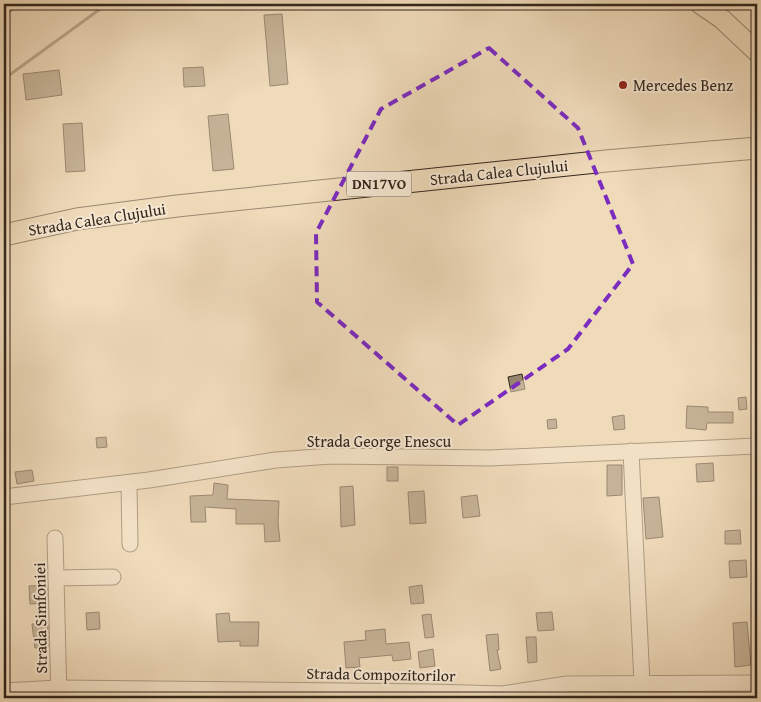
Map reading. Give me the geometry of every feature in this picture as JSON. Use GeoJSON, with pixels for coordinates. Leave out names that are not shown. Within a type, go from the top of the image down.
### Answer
{"type":"FeatureCollection","features":[{"type":"Feature","properties":{"kind":"highway","name":"Strada Calea Clujului"},"geometry":{"type":"LineString","coordinates":[[4,235],[77,219],[177,206],[606,161],[757,148]]}},
{"type":"Feature","properties":{"kind":"main road"},"geometry":{"type":"LineString","coordinates":[[700,4],[754,43]]}},
{"type":"Feature","properties":{"kind":"street","name":"Strada George Enescu"},"geometry":{"type":"LineString","coordinates":[[4,497],[129,483],[276,460],[331,456],[490,458],[757,446]]}},
{"type":"Feature","properties":{"kind":"street"},"geometry":{"type":"LineString","coordinates":[[631,452],[642,683]]}},
{"type":"Feature","properties":{"kind":"street"},"geometry":{"type":"LineString","coordinates":[[129,483],[130,544]]}},
{"type":"Feature","properties":{"kind":"street","name":"Strada Simfoniei"},"geometry":{"type":"LineString","coordinates":[[55,538],[59,693]]}},
{"type":"Feature","properties":{"kind":"street"},"geometry":{"type":"LineString","coordinates":[[56,578],[113,577]]}},
{"type":"Feature","properties":{"kind":"street","name":"Strada Compozitorilor"},"geometry":{"type":"LineString","coordinates":[[4,691],[59,693],[430,692],[502,694],[567,684],[642,683],[683,691],[757,683]]}},
{"type":"Feature","properties":{"kind":"highlighted area"},"geometry":{"type":"Polygon","coordinates":[[[489,48],[578,128],[633,264],[568,349],[458,425],[317,302],[316,233],[381,109],[489,48]]]}},
{"type":"Feature","properties":{"kind":"building"},"geometry":{"type":"Polygon","coordinates":[[[4,4],[9,4],[13,10],[4,16],[4,4]]]}},
{"type":"Feature","properties":{"kind":"building"},"geometry":{"type":"Polygon","coordinates":[[[282,14],[288,84],[270,86],[264,15],[282,14]]]}},
{"type":"Feature","properties":{"kind":"building"},"geometry":{"type":"Polygon","coordinates":[[[203,67],[205,86],[184,87],[183,68],[203,67]]]}},
{"type":"Feature","properties":{"kind":"building"},"geometry":{"type":"Polygon","coordinates":[[[59,70],[62,95],[26,100],[23,74],[59,70]]]}},
{"type":"Feature","properties":{"kind":"building"},"geometry":{"type":"Polygon","coordinates":[[[228,114],[234,169],[213,171],[208,116],[228,114]]]}},
{"type":"Feature","properties":{"kind":"building"},"geometry":{"type":"Polygon","coordinates":[[[82,123],[85,171],[66,172],[63,124],[82,123]]]}},
{"type":"Feature","properties":{"kind":"building"},"geometry":{"type":"Polygon","coordinates":[[[522,374],[525,389],[511,392],[508,377],[522,374]]]}},
{"type":"Feature","properties":{"kind":"building"},"geometry":{"type":"Polygon","coordinates":[[[746,397],[747,409],[739,410],[738,398],[746,397]]]}},
{"type":"Feature","properties":{"kind":"building"},"geometry":{"type":"Polygon","coordinates":[[[687,406],[708,407],[708,412],[733,412],[733,423],[707,423],[706,430],[686,428],[687,406]]]}},
{"type":"Feature","properties":{"kind":"building"},"geometry":{"type":"Polygon","coordinates":[[[624,415],[625,429],[614,430],[612,417],[624,415]]]}},
{"type":"Feature","properties":{"kind":"building"},"geometry":{"type":"Polygon","coordinates":[[[556,419],[557,428],[548,429],[547,420],[556,419]]]}},
{"type":"Feature","properties":{"kind":"building"},"geometry":{"type":"Polygon","coordinates":[[[106,437],[107,447],[97,448],[96,438],[106,437]]]}},
{"type":"Feature","properties":{"kind":"building"},"geometry":{"type":"Polygon","coordinates":[[[713,463],[714,481],[697,482],[696,464],[713,463]]]}},
{"type":"Feature","properties":{"kind":"building"},"geometry":{"type":"Polygon","coordinates":[[[607,465],[622,465],[622,495],[607,496],[607,465]]]}},
{"type":"Feature","properties":{"kind":"building"},"geometry":{"type":"Polygon","coordinates":[[[387,467],[398,467],[398,481],[387,481],[387,467]]]}},
{"type":"Feature","properties":{"kind":"building"},"geometry":{"type":"Polygon","coordinates":[[[32,470],[34,481],[17,484],[15,472],[32,470]]]}},
{"type":"Feature","properties":{"kind":"building"},"geometry":{"type":"Polygon","coordinates":[[[214,483],[228,485],[227,499],[279,501],[278,523],[280,541],[265,542],[264,524],[236,524],[236,509],[205,507],[206,522],[191,522],[190,496],[213,495],[214,483]]]}},
{"type":"Feature","properties":{"kind":"building"},"geometry":{"type":"Polygon","coordinates":[[[353,486],[355,525],[341,527],[340,487],[353,486]]]}},
{"type":"Feature","properties":{"kind":"building"},"geometry":{"type":"Polygon","coordinates":[[[424,491],[426,523],[410,524],[408,492],[424,491]]]}},
{"type":"Feature","properties":{"kind":"building"},"geometry":{"type":"Polygon","coordinates":[[[477,495],[480,516],[463,518],[461,497],[477,495]]]}},
{"type":"Feature","properties":{"kind":"building"},"geometry":{"type":"Polygon","coordinates":[[[659,497],[663,537],[646,539],[643,498],[659,497]]]}},
{"type":"Feature","properties":{"kind":"building"},"geometry":{"type":"Polygon","coordinates":[[[740,530],[741,544],[725,544],[725,531],[740,530]]]}},
{"type":"Feature","properties":{"kind":"building"},"geometry":{"type":"Polygon","coordinates":[[[746,560],[747,577],[730,578],[729,561],[746,560]]]}},
{"type":"Feature","properties":{"kind":"building"},"geometry":{"type":"Polygon","coordinates":[[[47,585],[47,603],[30,604],[29,586],[47,585]]]}},
{"type":"Feature","properties":{"kind":"building"},"geometry":{"type":"Polygon","coordinates":[[[422,585],[424,603],[411,604],[409,587],[422,585]]]}},
{"type":"Feature","properties":{"kind":"building"},"geometry":{"type":"Polygon","coordinates":[[[99,612],[100,629],[87,630],[86,613],[99,612]]]}},
{"type":"Feature","properties":{"kind":"building"},"geometry":{"type":"Polygon","coordinates":[[[552,612],[554,630],[538,631],[536,613],[552,612]]]}},
{"type":"Feature","properties":{"kind":"building"},"geometry":{"type":"Polygon","coordinates":[[[229,613],[230,622],[259,622],[258,646],[240,646],[240,641],[218,642],[216,614],[229,613]]]}},
{"type":"Feature","properties":{"kind":"building"},"geometry":{"type":"Polygon","coordinates":[[[431,614],[434,637],[425,638],[422,615],[431,614]]]}},
{"type":"Feature","properties":{"kind":"building"},"geometry":{"type":"Polygon","coordinates":[[[747,622],[751,665],[735,667],[733,623],[747,622]]]}},
{"type":"Feature","properties":{"kind":"building"},"geometry":{"type":"Polygon","coordinates":[[[48,623],[48,647],[35,648],[32,624],[48,623]]]}},
{"type":"Feature","properties":{"kind":"building"},"geometry":{"type":"Polygon","coordinates":[[[385,629],[386,644],[409,642],[411,659],[393,661],[392,655],[359,658],[360,667],[346,668],[344,642],[366,640],[365,631],[385,629]]]}},
{"type":"Feature","properties":{"kind":"building"},"geometry":{"type":"Polygon","coordinates":[[[498,634],[499,650],[497,650],[501,669],[490,671],[486,635],[498,634]]]}},
{"type":"Feature","properties":{"kind":"building"},"geometry":{"type":"Polygon","coordinates":[[[526,637],[536,637],[537,662],[528,663],[526,637]]]}},
{"type":"Feature","properties":{"kind":"building"},"geometry":{"type":"Polygon","coordinates":[[[433,649],[435,666],[420,668],[418,652],[433,649]]]}},
{"type":"Feature","properties":{"kind":"waterway"},"geometry":{"type":"LineString","coordinates":[[4,79],[107,4]]}},
{"type":"Feature","properties":{"kind":"place","name":"Mercedes Benz"},"geometry":{"type":"Point","coordinates":[623,85]}}]}
